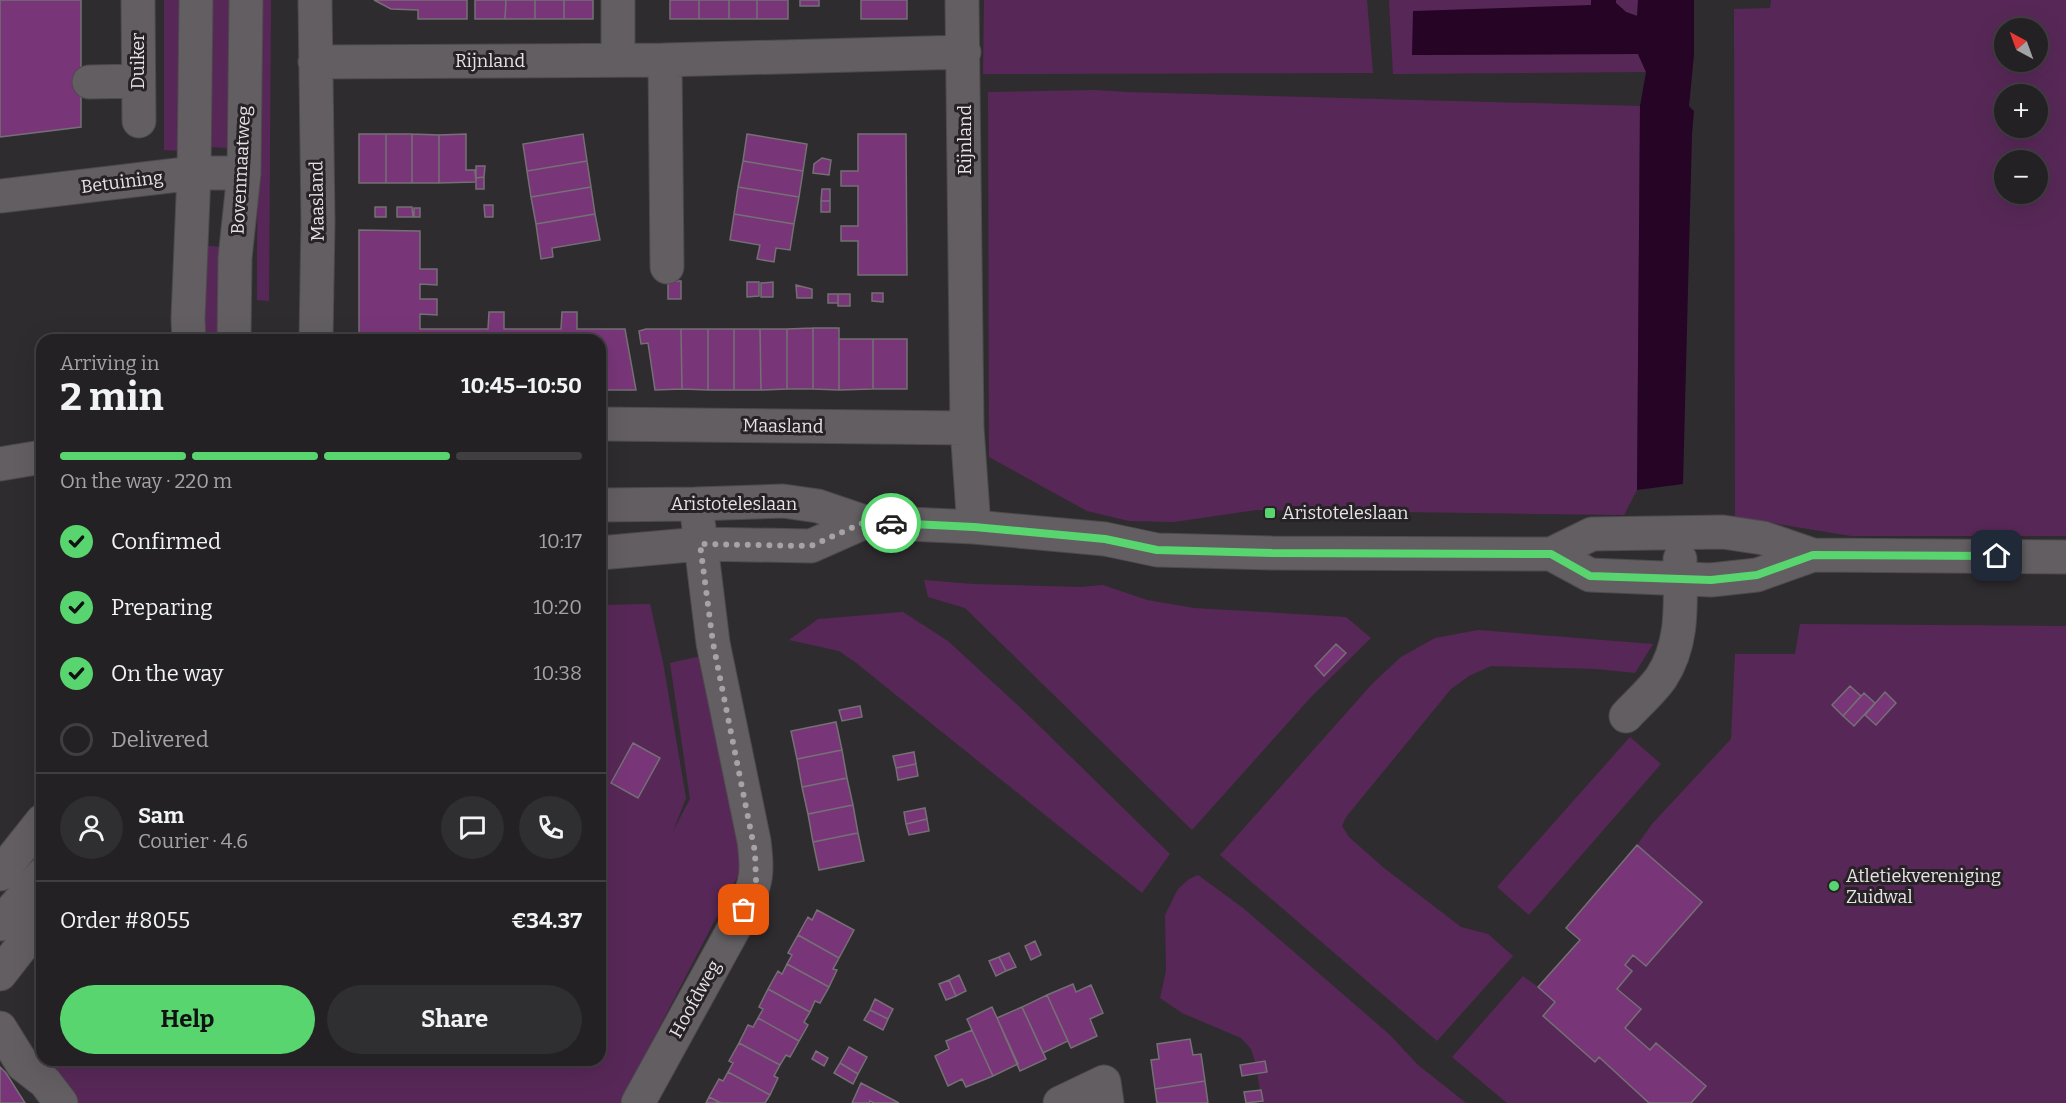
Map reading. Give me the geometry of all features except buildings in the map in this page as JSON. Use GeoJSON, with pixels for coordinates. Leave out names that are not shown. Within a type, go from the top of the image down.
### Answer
{"type":"FeatureCollection","features":[{"type":"Feature","properties":{"kind":"street","name":"Duiker"},"geometry":{"type":"LineString","coordinates":[[138,0],[139,121]]}},
{"type":"Feature","properties":{"kind":"street"},"geometry":{"type":"LineString","coordinates":[[189,334],[196,0]]}},
{"type":"Feature","properties":{"kind":"street","name":"Bovenmaatweg"},"geometry":{"type":"LineString","coordinates":[[234,334],[235,258],[244,173],[246,0]]}},
{"type":"Feature","properties":{"kind":"street"},"geometry":{"type":"LineString","coordinates":[[315,0],[315,62]]}},
{"type":"Feature","properties":{"kind":"street"},"geometry":{"type":"LineString","coordinates":[[618,0],[618,60]]}},
{"type":"Feature","properties":{"kind":"street"},"geometry":{"type":"LineString","coordinates":[[962,0],[964,51]]}},
{"type":"Feature","properties":{"kind":"street","name":"Rijnland"},"geometry":{"type":"LineString","coordinates":[[315,62],[665,60],[964,51],[967,428],[974,527]]}},
{"type":"Feature","properties":{"kind":"street"},"geometry":{"type":"LineString","coordinates":[[665,60],[667,267]]}},
{"type":"Feature","properties":{"kind":"street","name":"Maasland"},"geometry":{"type":"LineString","coordinates":[[315,62],[318,222],[316,334]]}},
{"type":"Feature","properties":{"kind":"street"},"geometry":{"type":"LineString","coordinates":[[88,82],[138,81]]}},
{"type":"Feature","properties":{"kind":"street","name":"Betuining"},"geometry":{"type":"LineString","coordinates":[[0,196],[194,173],[244,173]]}},
{"type":"Feature","properties":{"kind":"street","name":"Maasland"},"geometry":{"type":"LineString","coordinates":[[606,424],[967,428]]}},
{"type":"Feature","properties":{"kind":"street"},"geometry":{"type":"LineString","coordinates":[[0,464],[36,459]]}},
{"type":"Feature","properties":{"kind":"street","name":"Aristoteleslaan"},"geometry":{"type":"LineString","coordinates":[[606,505],[783,501],[818,506],[865,522],[974,527],[1105,539],[1157,550],[1272,553],[1551,554],[1592,534],[1744,534],[1813,555],[2066,557]]}},
{"type":"Feature","properties":{"kind":"street","name":"Hoofdweg"},"geometry":{"type":"LineString","coordinates":[[638,1103],[744,910],[756,881],[753,841],[713,643],[696,504]]}},
{"type":"Feature","properties":{"kind":"street","name":"Aristoteleslaan"},"geometry":{"type":"LineString","coordinates":[[606,552],[700,544],[811,546],[865,522]]}},
{"type":"Feature","properties":{"kind":"street"},"geometry":{"type":"LineString","coordinates":[[1626,716],[1660,679],[1669,664],[1680,628],[1680,534]]}},
{"type":"Feature","properties":{"kind":"street","name":"Aristoteleslaan"},"geometry":{"type":"LineString","coordinates":[[1551,554],[1590,576],[1722,580],[1757,575],[1813,555]]}},
{"type":"Feature","properties":{"kind":"street"},"geometry":{"type":"LineString","coordinates":[[0,874],[36,829]]}},
{"type":"Feature","properties":{"kind":"street"},"geometry":{"type":"LineString","coordinates":[[0,924],[36,882]]}},
{"type":"Feature","properties":{"kind":"street"},"geometry":{"type":"LineString","coordinates":[[0,974],[36,928]]}},
{"type":"Feature","properties":{"kind":"street"},"geometry":{"type":"LineString","coordinates":[[0,1028],[23,1065],[45,1082],[60,1103]]}},
{"type":"Feature","properties":{"kind":"street"},"geometry":{"type":"LineString","coordinates":[[1060,1103],[1104,1082],[1107,1103]]}},
{"type":"Feature","properties":{"kind":"shaded area"},"geometry":{"type":"Polygon","coordinates":[[[164,0],[181,0],[182,151],[164,150],[164,0]]]}},
{"type":"Feature","properties":{"kind":"shaded area"},"geometry":{"type":"Polygon","coordinates":[[[208,0],[230,0],[229,148],[209,147],[208,0]]]}},
{"type":"Feature","properties":{"kind":"shaded area"},"geometry":{"type":"Polygon","coordinates":[[[258,0],[271,0],[269,301],[257,300],[258,0]]]}},
{"type":"Feature","properties":{"kind":"shaded area"},"geometry":{"type":"Polygon","coordinates":[[[984,0],[1367,0],[1373,73],[983,74],[984,0]]]}},
{"type":"Feature","properties":{"kind":"shaded area"},"geometry":{"type":"Polygon","coordinates":[[[1389,0],[1591,0],[1591,5],[1413,55],[1638,54],[1646,72],[1393,74],[1389,0]]]}},
{"type":"Feature","properties":{"kind":"shaded area"},"geometry":{"type":"Polygon","coordinates":[[[1591,0],[1616,0],[1616,3],[1626,12],[1637,16],[1638,0],[1694,0],[1694,55],[1689,106],[1694,111],[1683,484],[1637,490],[1640,106],[1646,72],[1638,54],[1412,55],[1413,11],[1591,5],[1591,0]]]}},
{"type":"Feature","properties":{"kind":"shaded area"},"geometry":{"type":"Polygon","coordinates":[[[1616,0],[1638,0],[1638,16],[1626,12],[1616,3],[1616,0]]]}},
{"type":"Feature","properties":{"kind":"shaded area"},"geometry":{"type":"Polygon","coordinates":[[[1771,0],[2066,0],[2066,536],[1851,536],[1735,517],[1734,9],[1770,8],[1771,0]]]}},
{"type":"Feature","properties":{"kind":"shaded area"},"geometry":{"type":"Polygon","coordinates":[[[1095,90],[1640,106],[1637,490],[1624,515],[1256,510],[1174,522],[1129,521],[1087,511],[989,457],[988,92],[1095,90]]]}},
{"type":"Feature","properties":{"kind":"shaded area"},"geometry":{"type":"Polygon","coordinates":[[[200,245],[221,247],[223,334],[199,334],[200,245]]]}},
{"type":"Feature","properties":{"kind":"shaded area"},"geometry":{"type":"Polygon","coordinates":[[[924,580],[973,584],[1081,587],[1103,585],[1147,600],[1194,608],[1346,617],[1371,638],[1311,697],[1192,830],[965,608],[928,597],[924,580]]]}},
{"type":"Feature","properties":{"kind":"shaded area"},"geometry":{"type":"Polygon","coordinates":[[[650,604],[663,662],[686,798],[673,831],[690,799],[670,663],[705,655],[743,836],[740,872],[620,1103],[73,1103],[38,1066],[606,1066],[606,605],[650,604]]]}},
{"type":"Feature","properties":{"kind":"shaded area"},"geometry":{"type":"Polygon","coordinates":[[[903,612],[948,641],[1023,710],[1170,854],[1142,893],[855,662],[839,651],[789,640],[818,619],[903,612]]]}},
{"type":"Feature","properties":{"kind":"shaded area","name":"Atletiekvereniging Zuidwal"},"geometry":{"type":"Polygon","coordinates":[[[1800,624],[2066,626],[2066,1103],[1507,1103],[1452,1057],[1523,976],[1538,987],[1580,940],[1566,928],[1637,845],[1652,824],[1731,739],[1735,654],[1795,654],[1800,624]]]}},
{"type":"Feature","properties":{"kind":"shaded area"},"geometry":{"type":"Polygon","coordinates":[[[1478,630],[1653,644],[1635,673],[1596,669],[1491,666],[1469,676],[1451,689],[1346,817],[1342,826],[1349,837],[1384,868],[1461,927],[1488,934],[1513,956],[1437,1041],[1220,855],[1372,684],[1401,657],[1435,638],[1478,630]]]}},
{"type":"Feature","properties":{"kind":"shaded area"},"geometry":{"type":"Polygon","coordinates":[[[1630,737],[1661,764],[1529,915],[1497,887],[1630,737]]]}},
{"type":"Feature","properties":{"kind":"shaded area"},"geometry":{"type":"Polygon","coordinates":[[[1198,875],[1243,908],[1389,1034],[1418,1065],[1466,1103],[1262,1103],[1251,1049],[1241,1038],[1182,1013],[1160,998],[1166,971],[1165,915],[1178,889],[1189,879],[1198,875]]]}},
{"type":"Feature","properties":{"kind":"shaded area"},"geometry":{"type":"Polygon","coordinates":[[[36,1049],[36,1064],[27,1054],[36,1049]]]}},
{"type":"Feature","properties":{"kind":"way so far"},"geometry":{"type":"LineString","coordinates":[[744,910],[756,881],[755,852],[713,643],[700,544],[811,546],[865,522],[891,523]]}},
{"type":"Feature","properties":{"kind":"place","name":"Aristoteleslaan"},"geometry":{"type":"Point","coordinates":[1270,513]}},
{"type":"Feature","properties":{"kind":"place","name":"Atletiekvereniging Zuidwal"},"geometry":{"type":"Point","coordinates":[1834,886]}},
{"type":"Feature","properties":{"kind":"route"},"geometry":{"type":"LineString","coordinates":[[891,523],[974,527],[1105,539],[1157,550],[1272,553],[1551,554],[1590,576],[1711,580],[1757,575],[1813,555],[1997,556]]}}]}
